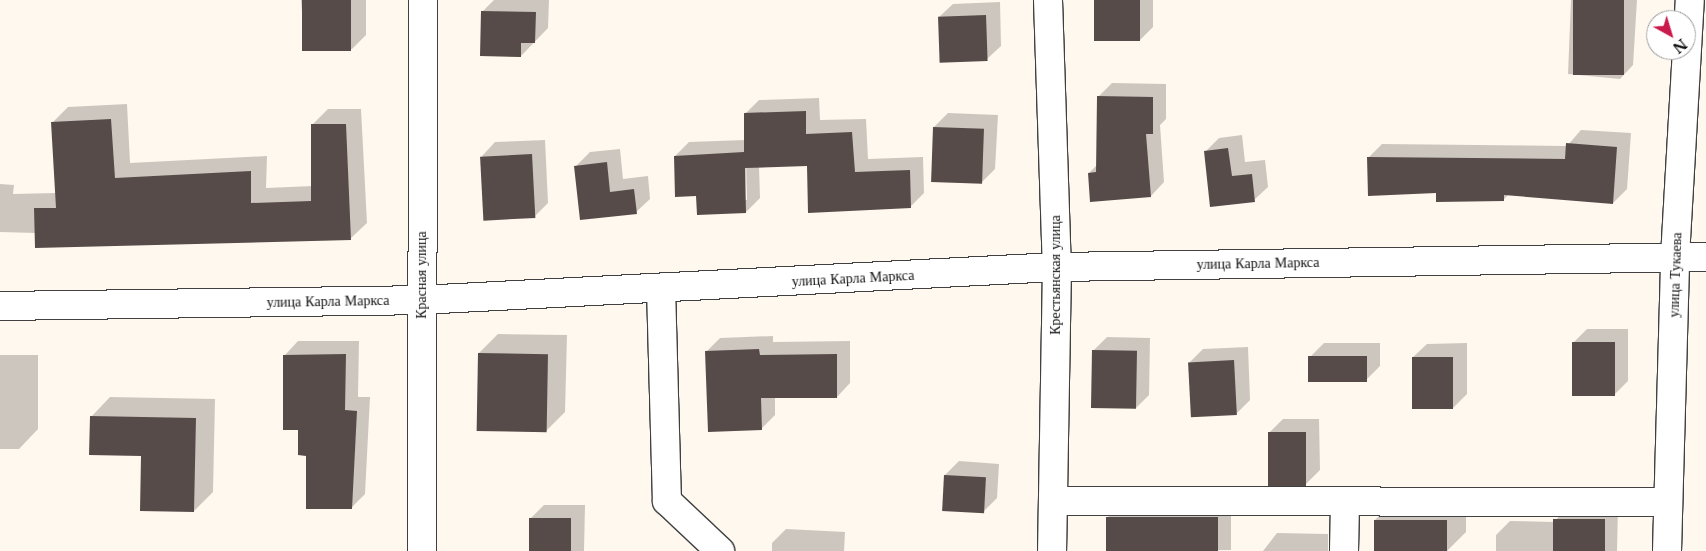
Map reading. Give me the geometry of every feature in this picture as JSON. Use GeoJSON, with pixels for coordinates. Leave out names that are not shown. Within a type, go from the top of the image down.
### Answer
{"type":"FeatureCollection","features":[{"type":"Feature","properties":{"kind":"street","name":"Красная улица"},"geometry":{"type":"LineString","coordinates":[[422,551],[420,300],[423,0]]}},
{"type":"Feature","properties":{"kind":"street","name":"Крестьянская улица"},"geometry":{"type":"LineString","coordinates":[[1048,0],[1057,267],[1052,551]]}},
{"type":"Feature","properties":{"kind":"street","name":"улица Тукаева"},"geometry":{"type":"LineString","coordinates":[[1667,551],[1675,257],[1690,0]]}},
{"type":"Feature","properties":{"kind":"street","name":"улица Карла Маркса"},"geometry":{"type":"LineString","coordinates":[[0,306],[420,300],[1057,267],[1706,257]]}},
{"type":"Feature","properties":{"kind":"street"},"geometry":{"type":"LineString","coordinates":[[661,288],[667,501],[720,551]]}},
{"type":"Feature","properties":{"kind":"street"},"geometry":{"type":"LineString","coordinates":[[1053,501],[1345,505],[1668,502]]}},
{"type":"Feature","properties":{"kind":"street"},"geometry":{"type":"LineString","coordinates":[[1344,551],[1345,505]]}},
{"type":"Feature","properties":{"kind":"building"},"geometry":{"type":"Polygon","coordinates":[[[302,0],[351,0],[351,51],[302,51],[302,0]]]}},
{"type":"Feature","properties":{"kind":"building"},"geometry":{"type":"Polygon","coordinates":[[[1094,0],[1140,0],[1140,41],[1094,41],[1094,0]]]}},
{"type":"Feature","properties":{"kind":"building"},"geometry":{"type":"Polygon","coordinates":[[[1573,0],[1624,0],[1624,75],[1573,75],[1573,0]]]}},
{"type":"Feature","properties":{"kind":"building"},"geometry":{"type":"Polygon","coordinates":[[[481,11],[536,12],[535,43],[521,43],[521,57],[480,56],[481,11]]]}},
{"type":"Feature","properties":{"kind":"building"},"geometry":{"type":"Polygon","coordinates":[[[986,15],[988,61],[940,63],[938,17],[986,15]]]}},
{"type":"Feature","properties":{"kind":"building"},"geometry":{"type":"Polygon","coordinates":[[[1097,96],[1153,97],[1153,134],[1146,134],[1151,197],[1090,202],[1088,173],[1096,172],[1097,96]]]}},
{"type":"Feature","properties":{"kind":"building"},"geometry":{"type":"Polygon","coordinates":[[[806,111],[806,134],[852,132],[855,172],[910,170],[911,208],[808,213],[807,166],[745,168],[746,213],[697,215],[696,196],[675,197],[674,156],[744,152],[744,113],[806,111]]]}},
{"type":"Feature","properties":{"kind":"building"},"geometry":{"type":"Polygon","coordinates":[[[111,119],[115,178],[251,171],[251,203],[311,201],[311,124],[346,124],[351,240],[35,248],[34,208],[56,208],[51,122],[111,119]]]}},
{"type":"Feature","properties":{"kind":"building"},"geometry":{"type":"Polygon","coordinates":[[[933,127],[984,129],[982,184],[931,182],[933,127]]]}},
{"type":"Feature","properties":{"kind":"building"},"geometry":{"type":"Polygon","coordinates":[[[1566,143],[1617,147],[1613,204],[1504,195],[1504,201],[1436,202],[1436,193],[1368,196],[1367,157],[1565,159],[1566,143]]]}},
{"type":"Feature","properties":{"kind":"building"},"geometry":{"type":"Polygon","coordinates":[[[1228,148],[1232,176],[1252,174],[1255,202],[1210,207],[1204,151],[1228,148]]]}},
{"type":"Feature","properties":{"kind":"building"},"geometry":{"type":"Polygon","coordinates":[[[532,154],[535,218],[483,221],[480,157],[532,154]]]}},
{"type":"Feature","properties":{"kind":"building"},"geometry":{"type":"Polygon","coordinates":[[[607,162],[610,192],[634,189],[637,214],[580,220],[574,166],[607,162]]]}},
{"type":"Feature","properties":{"kind":"building"},"geometry":{"type":"Polygon","coordinates":[[[1572,342],[1615,342],[1615,396],[1572,396],[1572,342]]]}},
{"type":"Feature","properties":{"kind":"building"},"geometry":{"type":"Polygon","coordinates":[[[759,349],[760,355],[837,354],[837,398],[761,398],[762,430],[708,432],[705,351],[759,349]]]}},
{"type":"Feature","properties":{"kind":"building"},"geometry":{"type":"Polygon","coordinates":[[[1092,350],[1137,351],[1136,409],[1091,408],[1092,350]]]}},
{"type":"Feature","properties":{"kind":"building"},"geometry":{"type":"Polygon","coordinates":[[[478,353],[548,354],[547,432],[477,431],[478,353]]]}},
{"type":"Feature","properties":{"kind":"building"},"geometry":{"type":"Polygon","coordinates":[[[346,354],[345,410],[357,411],[352,509],[306,509],[306,456],[298,455],[298,430],[283,430],[283,355],[346,354]]]}},
{"type":"Feature","properties":{"kind":"building"},"geometry":{"type":"Polygon","coordinates":[[[1308,356],[1367,356],[1367,382],[1308,382],[1308,356]]]}},
{"type":"Feature","properties":{"kind":"building"},"geometry":{"type":"Polygon","coordinates":[[[1412,357],[1453,357],[1453,409],[1412,409],[1412,357]]]}},
{"type":"Feature","properties":{"kind":"building"},"geometry":{"type":"Polygon","coordinates":[[[1234,360],[1237,415],[1191,417],[1188,362],[1234,360]]]}},
{"type":"Feature","properties":{"kind":"building"},"geometry":{"type":"Polygon","coordinates":[[[90,416],[196,418],[194,512],[140,511],[141,456],[89,455],[90,416]]]}},
{"type":"Feature","properties":{"kind":"building"},"geometry":{"type":"Polygon","coordinates":[[[1268,432],[1306,432],[1306,486],[1268,486],[1268,432]]]}},
{"type":"Feature","properties":{"kind":"building"},"geometry":{"type":"Polygon","coordinates":[[[944,475],[986,477],[984,513],[942,511],[944,475]]]}},
{"type":"Feature","properties":{"kind":"building"},"geometry":{"type":"Polygon","coordinates":[[[1106,517],[1218,517],[1218,551],[1106,551],[1106,517]]]}},
{"type":"Feature","properties":{"kind":"building"},"geometry":{"type":"Polygon","coordinates":[[[529,518],[571,518],[571,551],[529,551],[529,518]]]}},
{"type":"Feature","properties":{"kind":"building"},"geometry":{"type":"Polygon","coordinates":[[[1553,519],[1605,519],[1605,551],[1553,551],[1553,519]]]}},
{"type":"Feature","properties":{"kind":"building"},"geometry":{"type":"Polygon","coordinates":[[[1374,520],[1447,520],[1447,551],[1374,551],[1374,520]]]}}]}
